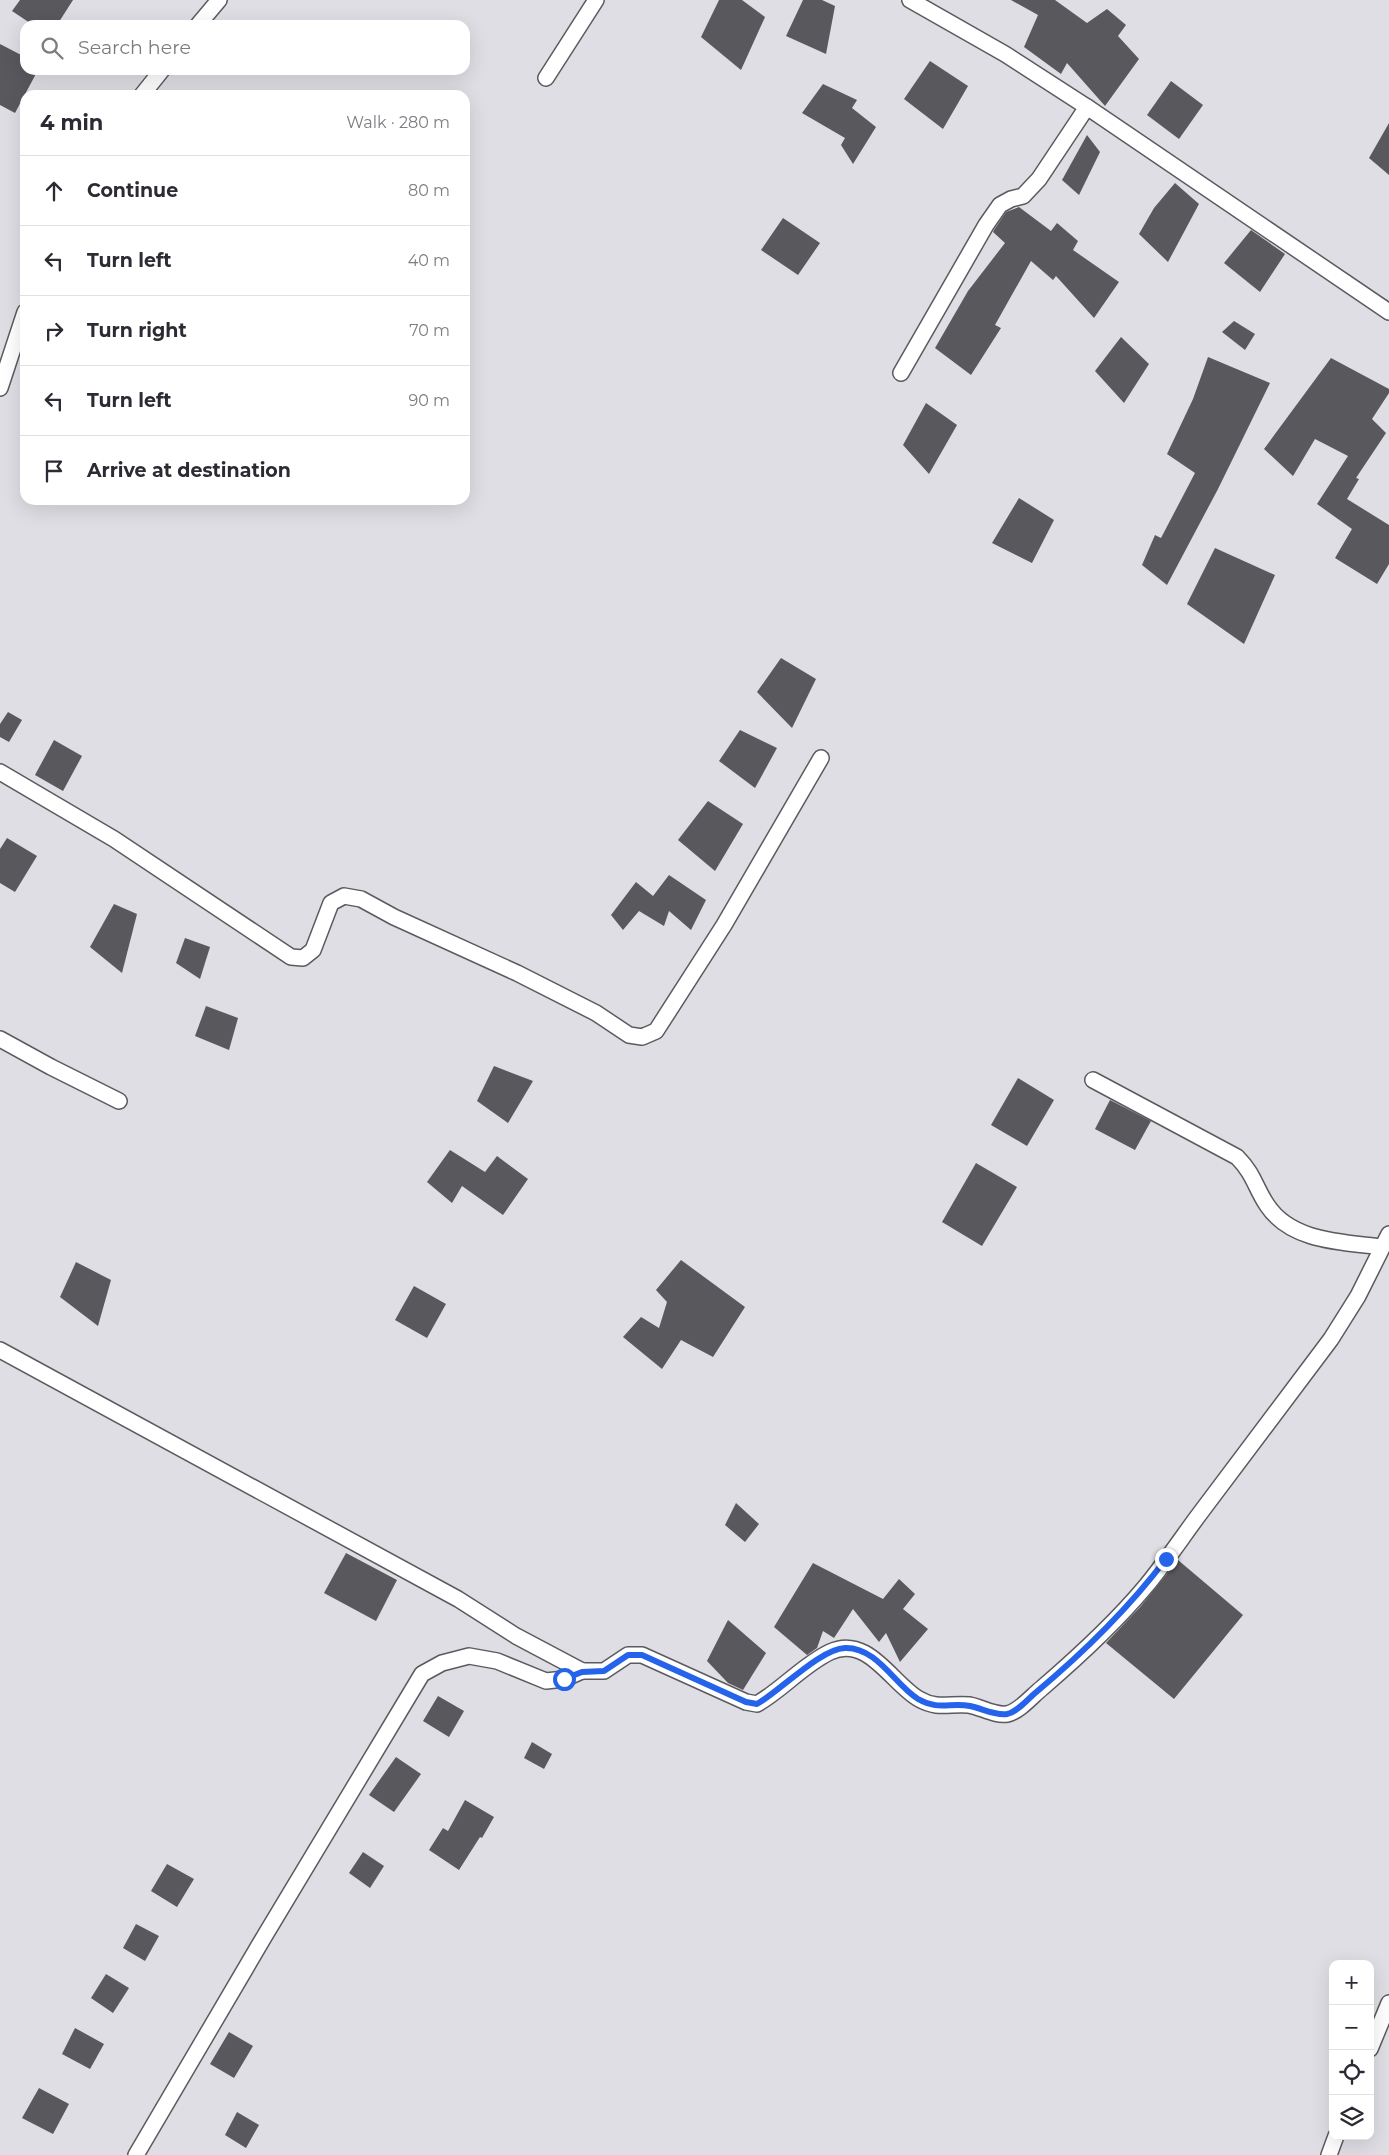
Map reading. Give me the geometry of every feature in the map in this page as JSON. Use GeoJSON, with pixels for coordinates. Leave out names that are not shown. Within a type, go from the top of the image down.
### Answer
{"type":"FeatureCollection","features":[{"type":"Feature","properties":{"kind":"street"},"geometry":{"type":"LineString","coordinates":[[202,20],[219,0]]}},
{"type":"Feature","properties":{"kind":"street"},"geometry":{"type":"LineString","coordinates":[[546,78],[596,0]]}},
{"type":"Feature","properties":{"kind":"street"},"geometry":{"type":"LineString","coordinates":[[910,0],[1005,54],[1087,107],[1389,312]]}},
{"type":"Feature","properties":{"kind":"street"},"geometry":{"type":"LineString","coordinates":[[146,90],[158,75]]}},
{"type":"Feature","properties":{"kind":"street"},"geometry":{"type":"LineString","coordinates":[[901,373],[1000,205],[1011,199],[1023,196],[1039,180],[1087,107]]}},
{"type":"Feature","properties":{"kind":"street"},"geometry":{"type":"LineString","coordinates":[[0,388],[20,327]]}},
{"type":"Feature","properties":{"kind":"street"},"geometry":{"type":"LineString","coordinates":[[0,772],[114,839],[291,957],[303,958],[312,950],[331,903],[344,896],[361,899],[394,917],[517,973],[596,1013],[629,1036],[642,1037],[656,1031],[724,925],[821,758]]}},
{"type":"Feature","properties":{"kind":"street"},"geometry":{"type":"LineString","coordinates":[[0,1039],[119,1101]]}},
{"type":"Feature","properties":{"kind":"street"},"geometry":{"type":"LineString","coordinates":[[1093,1080],[1237,1157],[1252,1174],[1266,1205],[1277,1218],[1296,1230],[1319,1239],[1382,1247]]}},
{"type":"Feature","properties":{"kind":"street"},"geometry":{"type":"LineString","coordinates":[[136,2155],[264,1936],[422,1674],[442,1663],[469,1656],[497,1661],[546,1681],[564,1679],[582,1672],[604,1671],[628,1655],[642,1655],[746,1702],[757,1704],[772,1696],[800,1671],[831,1652],[846,1648],[858,1651],[872,1658],[918,1698],[931,1705],[943,1707],[968,1705],[995,1713],[1007,1714],[1017,1709],[1057,1675],[1146,1586],[1331,1339],[1358,1296],[1389,1234]]}},
{"type":"Feature","properties":{"kind":"street"},"geometry":{"type":"LineString","coordinates":[[0,1350],[458,1599],[516,1636],[582,1672]]}},
{"type":"Feature","properties":{"kind":"street"},"geometry":{"type":"LineString","coordinates":[[1374,2039],[1389,2003]]}},
{"type":"Feature","properties":{"kind":"street"},"geometry":{"type":"LineString","coordinates":[[1329,2155],[1335,2140]]}},
{"type":"Feature","properties":{"kind":"building"},"geometry":{"type":"Polygon","coordinates":[[[20,0],[73,0],[60,20],[26,20],[12,11],[20,0]]]}},
{"type":"Feature","properties":{"kind":"building"},"geometry":{"type":"Polygon","coordinates":[[[719,0],[742,0],[765,17],[741,70],[701,37],[719,0]]]}},
{"type":"Feature","properties":{"kind":"building"},"geometry":{"type":"Polygon","coordinates":[[[803,0],[822,0],[835,6],[826,54],[786,36],[803,0]]]}},
{"type":"Feature","properties":{"kind":"building"},"geometry":{"type":"Polygon","coordinates":[[[1011,0],[1055,0],[1087,23],[1107,9],[1126,25],[1118,36],[1139,59],[1105,106],[1067,63],[1061,74],[1024,47],[1038,15],[1011,0]]]}},
{"type":"Feature","properties":{"kind":"building"},"geometry":{"type":"Polygon","coordinates":[[[0,44],[20,54],[20,75],[35,75],[27,90],[20,90],[20,104],[15,113],[0,105],[0,44]]]}},
{"type":"Feature","properties":{"kind":"building"},"geometry":{"type":"Polygon","coordinates":[[[930,61],[968,86],[943,129],[904,99],[930,61]]]}},
{"type":"Feature","properties":{"kind":"building"},"geometry":{"type":"Polygon","coordinates":[[[1171,81],[1203,105],[1179,139],[1147,115],[1171,81]]]}},
{"type":"Feature","properties":{"kind":"building"},"geometry":{"type":"Polygon","coordinates":[[[823,84],[857,100],[852,108],[876,127],[853,164],[841,145],[845,138],[802,113],[823,84]]]}},
{"type":"Feature","properties":{"kind":"building"},"geometry":{"type":"Polygon","coordinates":[[[1389,123],[1389,175],[1369,158],[1389,123]]]}},
{"type":"Feature","properties":{"kind":"building"},"geometry":{"type":"Polygon","coordinates":[[[1087,135],[1100,152],[1079,195],[1062,180],[1087,135]]]}},
{"type":"Feature","properties":{"kind":"building"},"geometry":{"type":"Polygon","coordinates":[[[1175,183],[1199,204],[1168,262],[1139,234],[1154,208],[1175,183]]]}},
{"type":"Feature","properties":{"kind":"building"},"geometry":{"type":"Polygon","coordinates":[[[1019,207],[1051,231],[1057,223],[1078,241],[1073,250],[1119,282],[1094,318],[1056,276],[1053,280],[1031,261],[995,325],[1001,328],[971,375],[935,348],[968,291],[1005,243],[993,232],[994,230],[1006,212],[1019,207]]]}},
{"type":"Feature","properties":{"kind":"building"},"geometry":{"type":"Polygon","coordinates":[[[783,218],[820,243],[798,275],[761,250],[783,218]]]}},
{"type":"Feature","properties":{"kind":"building"},"geometry":{"type":"Polygon","coordinates":[[[1251,230],[1285,254],[1260,292],[1224,263],[1251,230]]]}},
{"type":"Feature","properties":{"kind":"building"},"geometry":{"type":"Polygon","coordinates":[[[1234,321],[1255,334],[1245,350],[1222,332],[1234,321]]]}},
{"type":"Feature","properties":{"kind":"building"},"geometry":{"type":"Polygon","coordinates":[[[1121,337],[1149,364],[1124,403],[1095,371],[1121,337]]]}},
{"type":"Feature","properties":{"kind":"building"},"geometry":{"type":"Polygon","coordinates":[[[1208,357],[1270,383],[1218,489],[1167,585],[1142,565],[1155,535],[1161,538],[1195,473],[1167,454],[1193,399],[1208,357]]]}},
{"type":"Feature","properties":{"kind":"building"},"geometry":{"type":"Polygon","coordinates":[[[1331,358],[1389,389],[1389,393],[1372,419],[1386,433],[1356,478],[1359,479],[1347,499],[1389,525],[1389,564],[1377,584],[1335,558],[1352,529],[1317,504],[1348,456],[1315,439],[1293,476],[1264,449],[1331,358]]]}},
{"type":"Feature","properties":{"kind":"building"},"geometry":{"type":"Polygon","coordinates":[[[926,403],[957,425],[929,474],[903,445],[926,403]]]}},
{"type":"Feature","properties":{"kind":"building"},"geometry":{"type":"Polygon","coordinates":[[[1019,498],[1054,520],[1032,563],[992,543],[1019,498]]]}},
{"type":"Feature","properties":{"kind":"building"},"geometry":{"type":"Polygon","coordinates":[[[1215,548],[1275,575],[1244,644],[1187,604],[1215,548]]]}},
{"type":"Feature","properties":{"kind":"building"},"geometry":{"type":"Polygon","coordinates":[[[781,658],[816,679],[792,728],[757,692],[781,658]]]}},
{"type":"Feature","properties":{"kind":"building"},"geometry":{"type":"Polygon","coordinates":[[[8,712],[22,720],[9,742],[0,737],[0,724],[8,712]]]}},
{"type":"Feature","properties":{"kind":"building"},"geometry":{"type":"Polygon","coordinates":[[[740,730],[777,748],[755,788],[719,761],[740,730]]]}},
{"type":"Feature","properties":{"kind":"building"},"geometry":{"type":"Polygon","coordinates":[[[54,740],[82,756],[63,791],[35,775],[54,740]]]}},
{"type":"Feature","properties":{"kind":"building"},"geometry":{"type":"Polygon","coordinates":[[[708,801],[743,824],[715,871],[678,840],[708,801]]]}},
{"type":"Feature","properties":{"kind":"building"},"geometry":{"type":"Polygon","coordinates":[[[7,838],[37,856],[15,892],[0,883],[0,849],[7,838]]]}},
{"type":"Feature","properties":{"kind":"building"},"geometry":{"type":"Polygon","coordinates":[[[669,875],[706,900],[691,930],[669,911],[664,926],[639,911],[623,930],[611,915],[636,882],[653,896],[669,875]]]}},
{"type":"Feature","properties":{"kind":"building"},"geometry":{"type":"Polygon","coordinates":[[[114,904],[137,914],[122,973],[90,947],[114,904]]]}},
{"type":"Feature","properties":{"kind":"building"},"geometry":{"type":"Polygon","coordinates":[[[185,938],[210,947],[200,979],[176,963],[185,938]]]}},
{"type":"Feature","properties":{"kind":"building"},"geometry":{"type":"Polygon","coordinates":[[[206,1006],[238,1018],[229,1050],[195,1036],[206,1006]]]}},
{"type":"Feature","properties":{"kind":"building"},"geometry":{"type":"Polygon","coordinates":[[[494,1066],[533,1081],[508,1123],[477,1101],[494,1066]]]}},
{"type":"Feature","properties":{"kind":"building"},"geometry":{"type":"Polygon","coordinates":[[[1018,1078],[1054,1100],[1027,1146],[991,1125],[1018,1078]]]}},
{"type":"Feature","properties":{"kind":"building"},"geometry":{"type":"Polygon","coordinates":[[[1110,1100],[1151,1121],[1135,1150],[1095,1129],[1110,1100]]]}},
{"type":"Feature","properties":{"kind":"building"},"geometry":{"type":"Polygon","coordinates":[[[450,1150],[485,1172],[497,1156],[528,1179],[503,1215],[462,1186],[452,1203],[427,1182],[450,1150]]]}},
{"type":"Feature","properties":{"kind":"building"},"geometry":{"type":"Polygon","coordinates":[[[976,1163],[1017,1187],[982,1246],[942,1222],[976,1163]]]}},
{"type":"Feature","properties":{"kind":"building"},"geometry":{"type":"Polygon","coordinates":[[[681,1260],[745,1307],[713,1357],[681,1340],[662,1369],[623,1337],[641,1317],[659,1328],[667,1302],[656,1290],[681,1260]]]}},
{"type":"Feature","properties":{"kind":"building"},"geometry":{"type":"Polygon","coordinates":[[[76,1262],[111,1280],[98,1326],[60,1297],[76,1262]]]}},
{"type":"Feature","properties":{"kind":"building"},"geometry":{"type":"Polygon","coordinates":[[[414,1286],[446,1304],[427,1338],[395,1320],[414,1286]]]}},
{"type":"Feature","properties":{"kind":"building"},"geometry":{"type":"Polygon","coordinates":[[[736,1503],[759,1524],[745,1542],[725,1525],[736,1503]]]}},
{"type":"Feature","properties":{"kind":"building"},"geometry":{"type":"Polygon","coordinates":[[[346,1553],[397,1580],[376,1621],[324,1593],[346,1553]]]}},
{"type":"Feature","properties":{"kind":"building"},"geometry":{"type":"Polygon","coordinates":[[[1178,1560],[1243,1615],[1174,1699],[1106,1643],[1141,1606],[1178,1560]]]}},
{"type":"Feature","properties":{"kind":"building"},"geometry":{"type":"Polygon","coordinates":[[[813,1563],[883,1599],[899,1579],[915,1594],[903,1609],[928,1629],[900,1662],[886,1633],[879,1642],[853,1609],[834,1638],[823,1631],[817,1648],[807,1655],[774,1627],[813,1563]]]}},
{"type":"Feature","properties":{"kind":"building"},"geometry":{"type":"Polygon","coordinates":[[[728,1620],[766,1653],[743,1690],[728,1683],[707,1661],[728,1620]]]}},
{"type":"Feature","properties":{"kind":"building"},"geometry":{"type":"Polygon","coordinates":[[[438,1696],[464,1711],[449,1737],[423,1721],[438,1696]]]}},
{"type":"Feature","properties":{"kind":"building"},"geometry":{"type":"Polygon","coordinates":[[[532,1742],[552,1754],[544,1769],[524,1758],[532,1742]]]}},
{"type":"Feature","properties":{"kind":"building"},"geometry":{"type":"Polygon","coordinates":[[[396,1757],[421,1774],[394,1812],[369,1795],[396,1757]]]}},
{"type":"Feature","properties":{"kind":"building"},"geometry":{"type":"Polygon","coordinates":[[[465,1800],[494,1817],[482,1838],[480,1837],[459,1870],[429,1850],[443,1828],[448,1831],[465,1800]]]}},
{"type":"Feature","properties":{"kind":"building"},"geometry":{"type":"Polygon","coordinates":[[[363,1852],[384,1866],[370,1888],[349,1873],[363,1852]]]}},
{"type":"Feature","properties":{"kind":"building"},"geometry":{"type":"Polygon","coordinates":[[[167,1864],[194,1879],[177,1907],[151,1891],[167,1864]]]}},
{"type":"Feature","properties":{"kind":"building"},"geometry":{"type":"Polygon","coordinates":[[[136,1924],[159,1936],[145,1961],[123,1948],[136,1924]]]}},
{"type":"Feature","properties":{"kind":"building"},"geometry":{"type":"Polygon","coordinates":[[[106,1974],[129,1988],[113,2013],[91,1998],[106,1974]]]}},
{"type":"Feature","properties":{"kind":"building"},"geometry":{"type":"Polygon","coordinates":[[[75,2028],[104,2044],[90,2069],[62,2054],[75,2028]]]}},
{"type":"Feature","properties":{"kind":"building"},"geometry":{"type":"Polygon","coordinates":[[[229,2032],[253,2046],[234,2078],[210,2064],[229,2032]]]}},
{"type":"Feature","properties":{"kind":"building"},"geometry":{"type":"Polygon","coordinates":[[[39,2088],[69,2104],[53,2134],[22,2118],[39,2088]]]}},
{"type":"Feature","properties":{"kind":"building"},"geometry":{"type":"Polygon","coordinates":[[[237,2112],[259,2125],[246,2148],[225,2135],[237,2112]]]}},
{"type":"Feature","properties":{"kind":"route"},"geometry":{"type":"LineString","coordinates":[[564,1679],[582,1672],[604,1671],[628,1655],[642,1655],[746,1702],[757,1704],[772,1696],[800,1671],[831,1652],[846,1648],[858,1651],[872,1658],[886,1668],[904,1687],[931,1705],[943,1707],[968,1705],[995,1713],[1007,1714],[1017,1709],[1057,1675],[1110,1624],[1146,1586],[1166,1559]]}}]}
